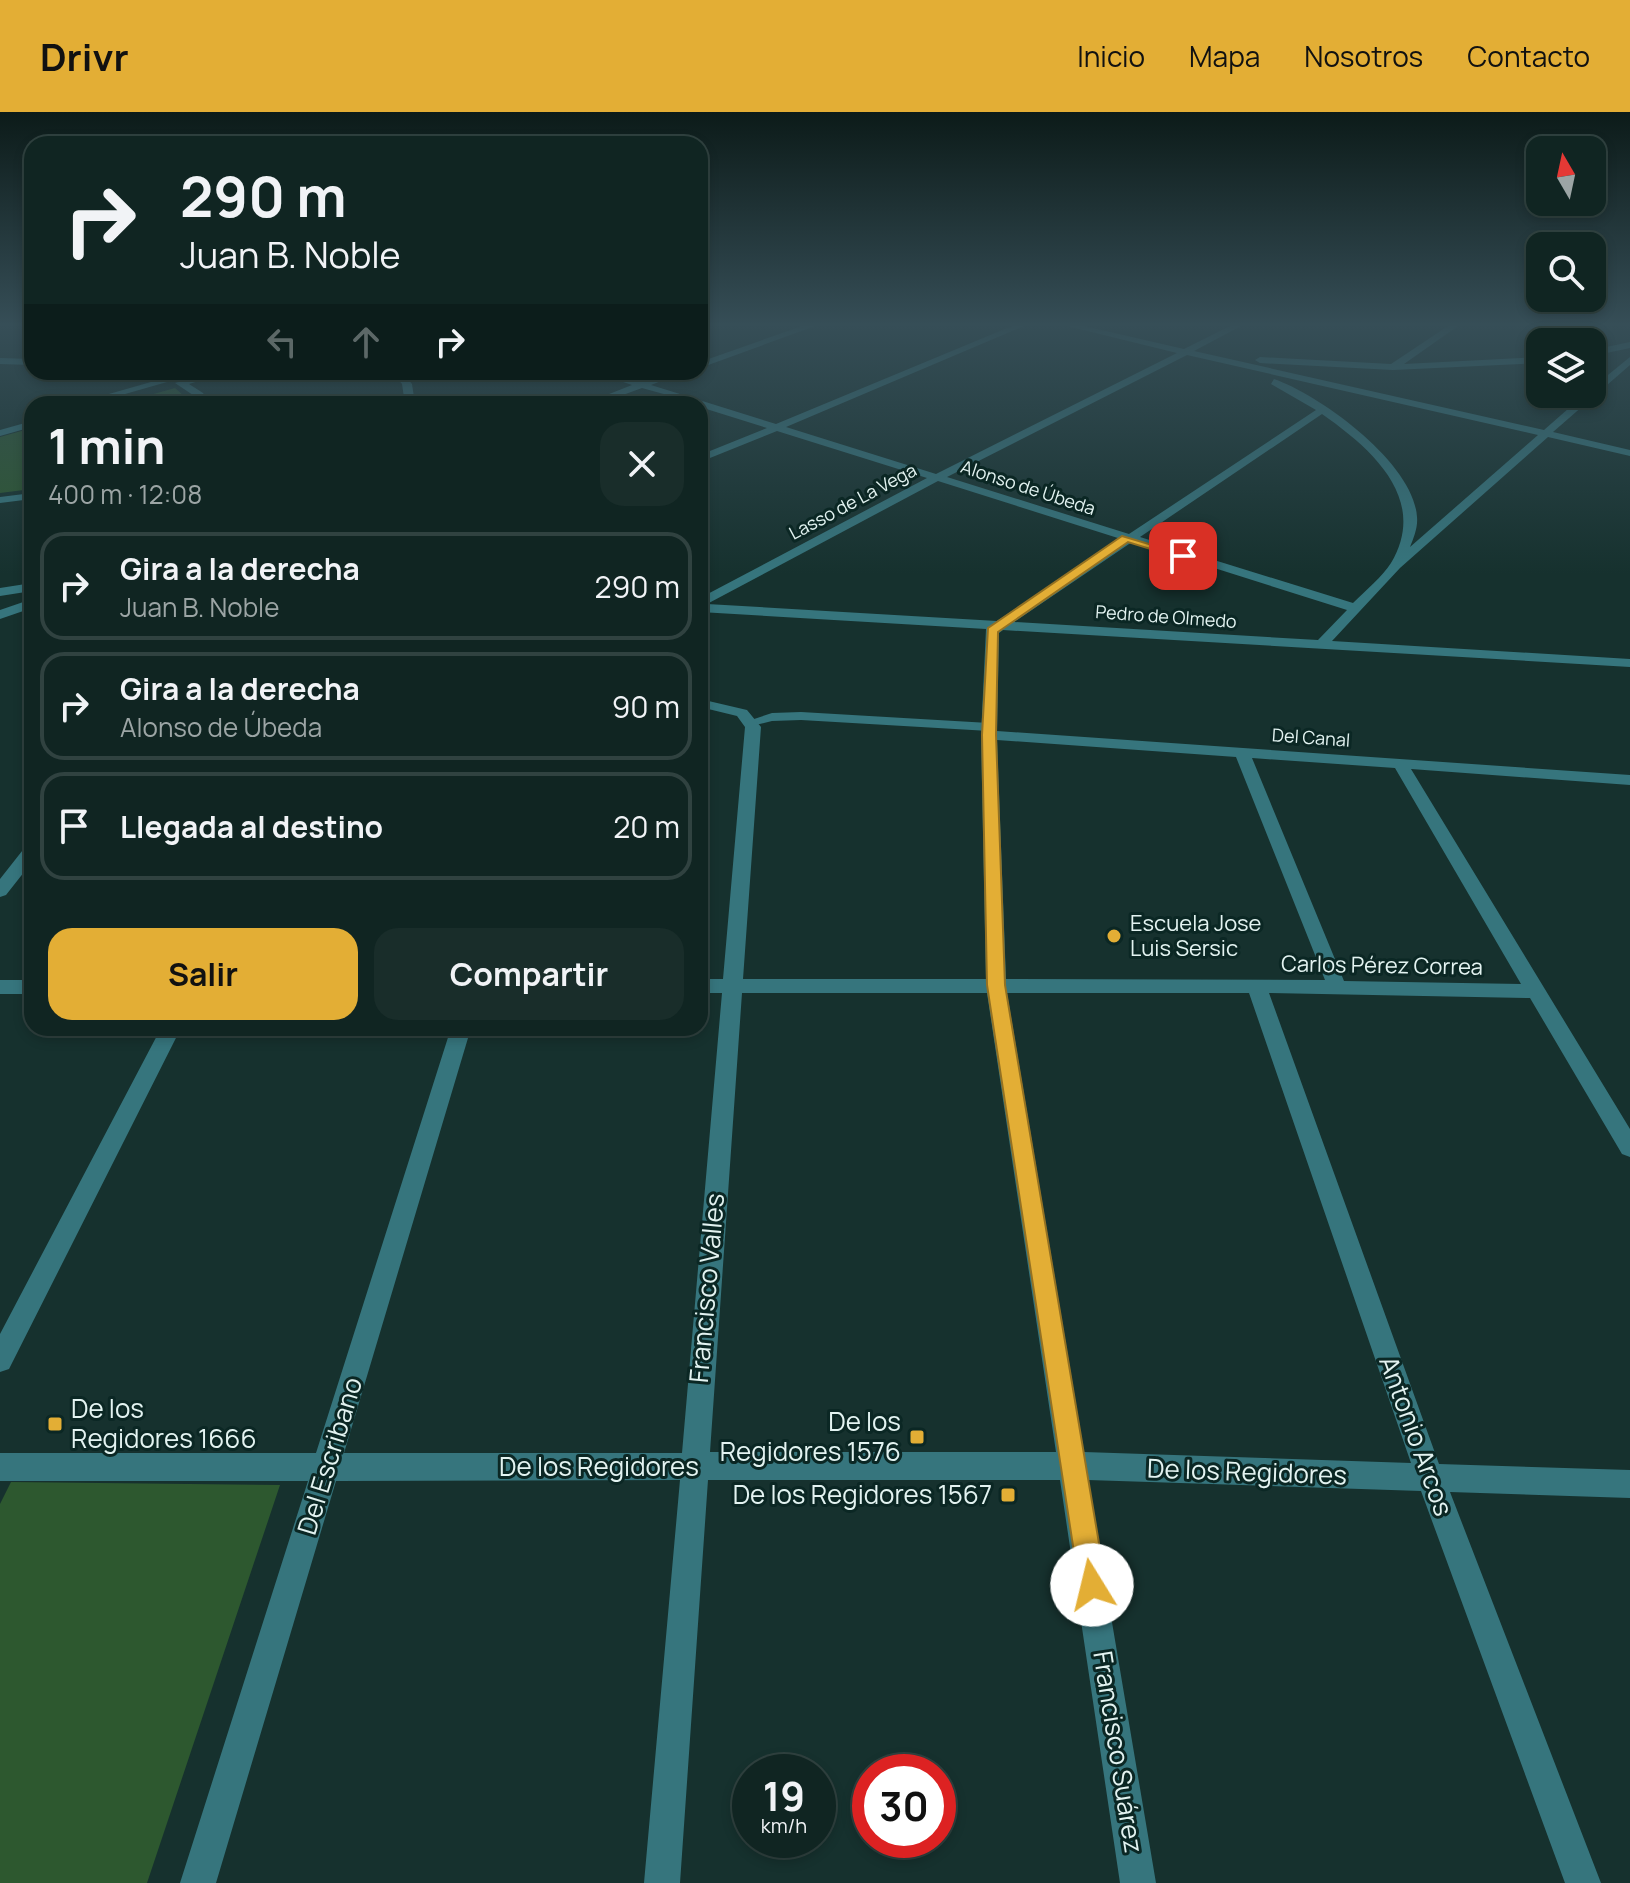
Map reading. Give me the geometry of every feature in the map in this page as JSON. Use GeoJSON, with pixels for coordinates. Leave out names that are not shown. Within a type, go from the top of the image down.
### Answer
{"type":"FeatureCollection","features":[{"type":"Feature","properties":{"kind":"street","name":"Alonso de Úbeda"},"geometry":{"type":"LineString","coordinates":[[716,409],[1355,608]]}},
{"type":"Feature","properties":{"kind":"street"},"geometry":{"type":"LineString","coordinates":[[708,456],[819,409]]}},
{"type":"Feature","properties":{"kind":"street","name":"Lasso de La Vega"},"geometry":{"type":"LineString","coordinates":[[708,601],[936,478],[1074,409]]}},
{"type":"Feature","properties":{"kind":"street"},"geometry":{"type":"LineString","coordinates":[[999,624],[1323,409],[1350,428],[1371,449],[1403,493],[1411,511],[1411,526],[1396,565]]}},
{"type":"Feature","properties":{"kind":"street"},"geometry":{"type":"LineString","coordinates":[[1449,409],[1630,453]]}},
{"type":"Feature","properties":{"kind":"street"},"geometry":{"type":"LineString","coordinates":[[1322,644],[1396,565],[1573,409]]}},
{"type":"Feature","properties":{"kind":"street"},"geometry":{"type":"LineString","coordinates":[[0,425],[24,419]]}},
{"type":"Feature","properties":{"kind":"street"},"geometry":{"type":"LineString","coordinates":[[0,433],[24,426]]}},
{"type":"Feature","properties":{"kind":"street"},"geometry":{"type":"LineString","coordinates":[[1548,431],[1630,446]]}},
{"type":"Feature","properties":{"kind":"street"},"geometry":{"type":"LineString","coordinates":[[0,500],[24,497]]}},
{"type":"Feature","properties":{"kind":"street"},"geometry":{"type":"LineString","coordinates":[[0,592],[24,588]]}},
{"type":"Feature","properties":{"kind":"street"},"geometry":{"type":"LineString","coordinates":[[0,615],[24,606]]}},
{"type":"Feature","properties":{"kind":"street","name":"Pedro de Olmedo"},"geometry":{"type":"LineString","coordinates":[[708,606],[1630,663]]}},
{"type":"Feature","properties":{"kind":"street","name":"Francisco Suárez"},"geometry":{"type":"LineString","coordinates":[[999,624],[992,631],[989,731],[996,985],[1138,1883]]}},
{"type":"Feature","properties":{"kind":"street"},"geometry":{"type":"LineString","coordinates":[[708,704],[742,713],[751,722]]}},
{"type":"Feature","properties":{"kind":"street","name":"Francisco Valles"},"geometry":{"type":"LineString","coordinates":[[662,1883],[751,722]]}},
{"type":"Feature","properties":{"kind":"street","name":"Del Canal"},"geometry":{"type":"LineString","coordinates":[[989,731],[1242,753],[1630,780]]}},
{"type":"Feature","properties":{"kind":"street"},"geometry":{"type":"LineString","coordinates":[[1242,753],[1338,989]]}},
{"type":"Feature","properties":{"kind":"street"},"geometry":{"type":"LineString","coordinates":[[1400,764],[1630,1148]]}},
{"type":"Feature","properties":{"kind":"street"},"geometry":{"type":"LineString","coordinates":[[0,891],[24,860]]}},
{"type":"Feature","properties":{"kind":"street","name":"Carlos Pérez Correa"},"geometry":{"type":"LineString","coordinates":[[708,986],[1257,986],[1535,991]]}},
{"type":"Feature","properties":{"kind":"street","name":"Antonio Arcos"},"geometry":{"type":"LineString","coordinates":[[1257,986],[1430,1477],[1583,1883]]}},
{"type":"Feature","properties":{"kind":"street"},"geometry":{"type":"LineString","coordinates":[[0,987],[24,987]]}},
{"type":"Feature","properties":{"kind":"street"},"geometry":{"type":"LineString","coordinates":[[0,1360],[167,1036]]}},
{"type":"Feature","properties":{"kind":"street","name":"Del Escribano"},"geometry":{"type":"LineString","coordinates":[[198,1883],[459,1036]]}},
{"type":"Feature","properties":{"kind":"street","name":"De los Regidores"},"geometry":{"type":"LineString","coordinates":[[0,1467],[1074,1466],[1630,1484]]}},
{"type":"Feature","properties":{"kind":"lane"},"geometry":{"type":"LineString","coordinates":[[751,722],[772,717],[801,716],[989,731]]}},
{"type":"Feature","properties":{"kind":"green space"},"geometry":{"type":"Polygon","coordinates":[[[24,430],[24,490],[0,493],[0,437],[24,430]]]}},
{"type":"Feature","properties":{"kind":"green space"},"geometry":{"type":"Polygon","coordinates":[[[11,1482],[280,1485],[147,1883],[0,1883],[0,1504],[11,1482]]]}},
{"type":"Feature","properties":{"kind":"place","name":"Escuela Jose Luis Sersic"},"geometry":{"type":"Point","coordinates":[1114,936]}},
{"type":"Feature","properties":{"kind":"place","name":"De los Regidores 1666"},"geometry":{"type":"Point","coordinates":[55,1424]}},
{"type":"Feature","properties":{"kind":"place","name":"De los Regidores 1576"},"geometry":{"type":"Point","coordinates":[917,1437]}},
{"type":"Feature","properties":{"kind":"place","name":"De los Regidores 1567"},"geometry":{"type":"Point","coordinates":[1008,1495]}},
{"type":"Feature","properties":{"kind":"route"},"geometry":{"type":"LineString","coordinates":[[1092,1585],[996,985],[989,735],[992,631],[1126,538],[1183,556]]}}]}
